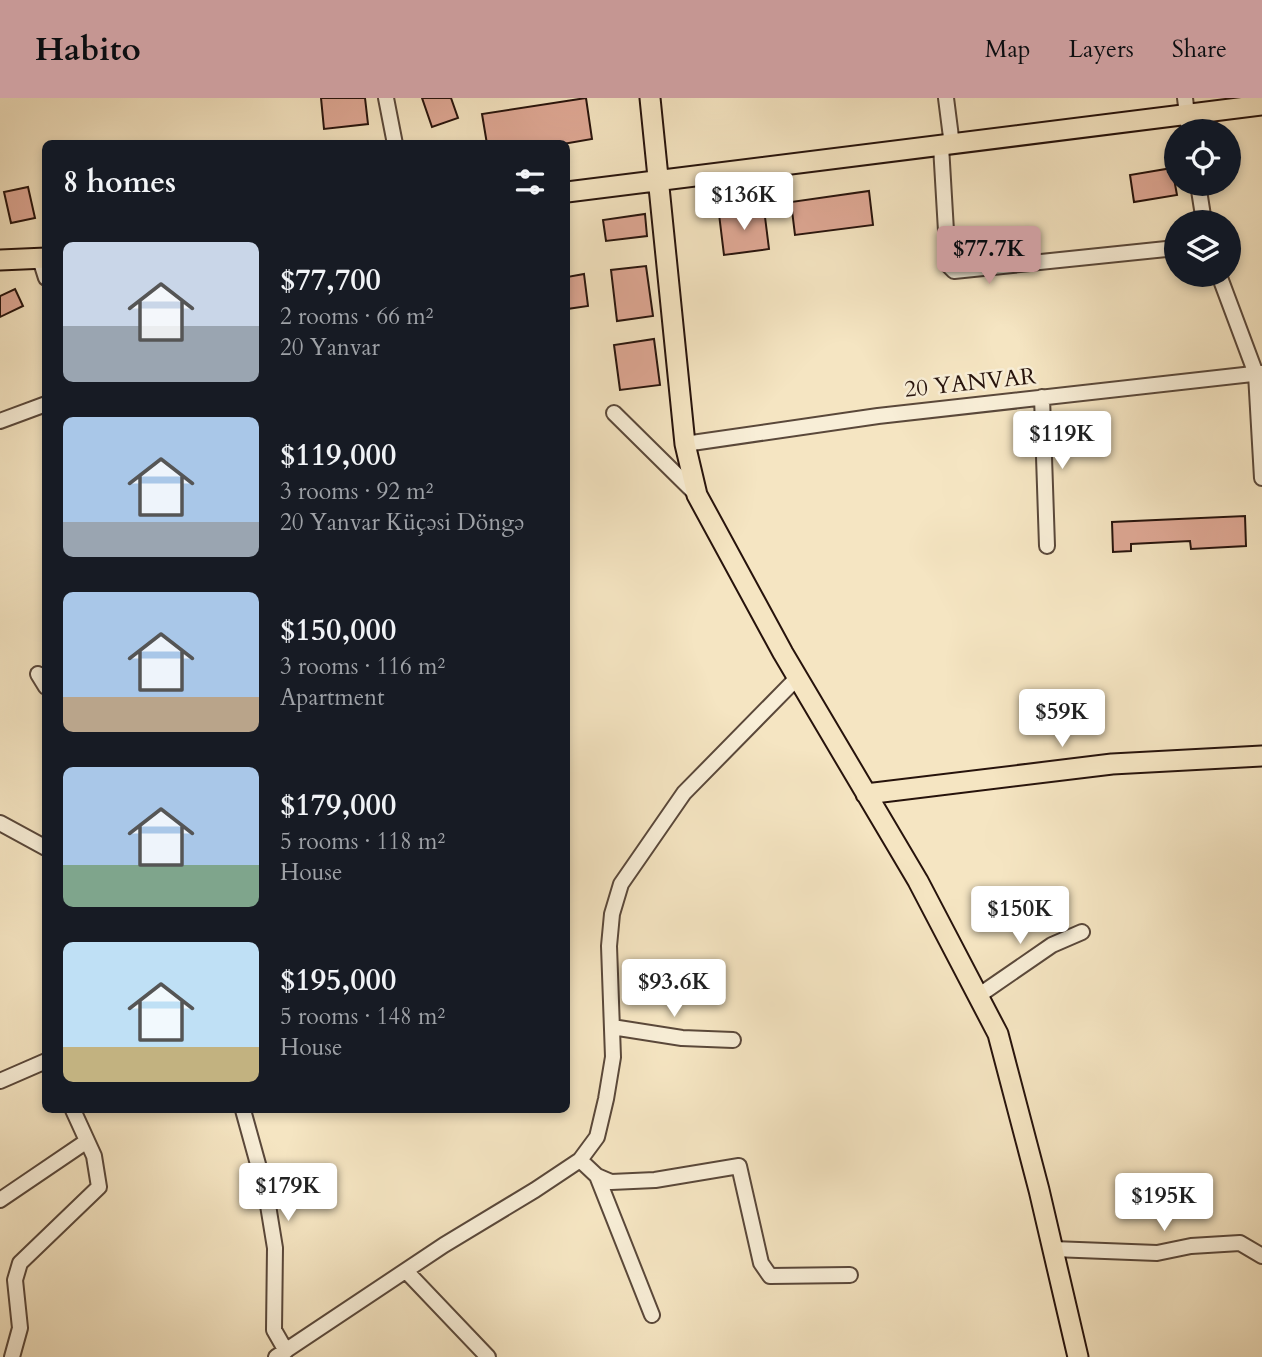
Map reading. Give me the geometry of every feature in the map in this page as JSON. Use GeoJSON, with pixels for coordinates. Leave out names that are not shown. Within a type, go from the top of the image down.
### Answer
{"type":"FeatureCollection","features":[{"type":"Feature","properties":{"kind":"main road"},"geometry":{"type":"LineString","coordinates":[[650,98],[685,444],[697,495],[797,678],[918,881],[998,1034],[1078,1357]]}},
{"type":"Feature","properties":{"kind":"main road"},"geometry":{"type":"LineString","coordinates":[[570,192],[1262,105]]}},
{"type":"Feature","properties":{"kind":"main road"},"geometry":{"type":"LineString","coordinates":[[0,260],[42,265]]}},
{"type":"Feature","properties":{"kind":"main road"},"geometry":{"type":"LineString","coordinates":[[866,794],[1112,764],[1262,756]]}},
{"type":"Feature","properties":{"kind":"street"},"geometry":{"type":"LineString","coordinates":[[386,98],[394,140]]}},
{"type":"Feature","properties":{"kind":"street"},"geometry":{"type":"LineString","coordinates":[[946,98],[948,265],[954,271],[1164,249]]}},
{"type":"Feature","properties":{"kind":"street"},"geometry":{"type":"LineString","coordinates":[[1224,287],[1259,373],[1262,478]]}},
{"type":"Feature","properties":{"kind":"street","name":"20 YANVAR"},"geometry":{"type":"LineString","coordinates":[[685,444],[878,416],[1259,373]]}},
{"type":"Feature","properties":{"kind":"street"},"geometry":{"type":"LineString","coordinates":[[1042,397],[1047,546]]}},
{"type":"Feature","properties":{"kind":"street"},"geometry":{"type":"LineString","coordinates":[[0,421],[42,405]]}},
{"type":"Feature","properties":{"kind":"street"},"geometry":{"type":"LineString","coordinates":[[614,413],[697,495]]}},
{"type":"Feature","properties":{"kind":"street"},"geometry":{"type":"LineString","coordinates":[[244,1113],[266,1193],[275,1248],[274,1330],[281,1354],[580,1160],[597,1137],[607,1099],[613,1057],[609,946],[612,914],[621,884],[684,793],[797,678]]}},
{"type":"Feature","properties":{"kind":"street"},"geometry":{"type":"LineString","coordinates":[[0,823],[42,846]]}},
{"type":"Feature","properties":{"kind":"street"},"geometry":{"type":"LineString","coordinates":[[978,996],[1052,945],[1082,932]]}},
{"type":"Feature","properties":{"kind":"street"},"geometry":{"type":"LineString","coordinates":[[612,1027],[682,1038],[733,1040]]}},
{"type":"Feature","properties":{"kind":"street"},"geometry":{"type":"LineString","coordinates":[[0,1081],[42,1062]]}},
{"type":"Feature","properties":{"kind":"street"},"geometry":{"type":"LineString","coordinates":[[12,1357],[20,1328],[15,1280],[20,1264],[100,1186],[94,1156],[74,1113]]}},
{"type":"Feature","properties":{"kind":"street"},"geometry":{"type":"LineString","coordinates":[[0,1199],[87,1141]]}},
{"type":"Feature","properties":{"kind":"street"},"geometry":{"type":"LineString","coordinates":[[580,1160],[597,1176],[611,1182],[655,1180],[739,1166],[761,1263],[770,1276],[849,1275]]}},
{"type":"Feature","properties":{"kind":"street"},"geometry":{"type":"LineString","coordinates":[[597,1176],[652,1315]]}},
{"type":"Feature","properties":{"kind":"street"},"geometry":{"type":"LineString","coordinates":[[1053,1249],[1157,1253],[1191,1245],[1240,1243],[1262,1256]]}},
{"type":"Feature","properties":{"kind":"street"},"geometry":{"type":"LineString","coordinates":[[406,1271],[488,1357]]}},
{"type":"Feature","properties":{"kind":"building"},"geometry":{"type":"Polygon","coordinates":[[[321,98],[365,98],[368,124],[324,129],[321,98]]]}},
{"type":"Feature","properties":{"kind":"building"},"geometry":{"type":"Polygon","coordinates":[[[422,98],[451,98],[458,118],[432,127],[422,98]]]}},
{"type":"Feature","properties":{"kind":"building"},"geometry":{"type":"Polygon","coordinates":[[[586,98],[592,139],[570,143],[570,140],[486,140],[482,114],[586,98]]]}},
{"type":"Feature","properties":{"kind":"building"},"geometry":{"type":"Polygon","coordinates":[[[1164,169],[1164,196],[1171,196],[1134,202],[1130,175],[1164,169]]]}},
{"type":"Feature","properties":{"kind":"building"},"geometry":{"type":"Polygon","coordinates":[[[28,187],[35,218],[11,223],[4,192],[28,187]]]}},
{"type":"Feature","properties":{"kind":"building"},"geometry":{"type":"Polygon","coordinates":[[[869,191],[873,225],[795,235],[791,202],[869,191]]]}},
{"type":"Feature","properties":{"kind":"building"},"geometry":{"type":"Polygon","coordinates":[[[764,209],[769,249],[724,255],[719,214],[764,209]]]}},
{"type":"Feature","properties":{"kind":"building"},"geometry":{"type":"Polygon","coordinates":[[[645,214],[647,236],[606,241],[603,220],[645,214]]]}},
{"type":"Feature","properties":{"kind":"building"},"geometry":{"type":"Polygon","coordinates":[[[646,266],[653,316],[617,321],[611,270],[646,266]]]}},
{"type":"Feature","properties":{"kind":"building"},"geometry":{"type":"Polygon","coordinates":[[[584,274],[588,306],[570,309],[570,276],[584,274]]]}},
{"type":"Feature","properties":{"kind":"building"},"geometry":{"type":"Polygon","coordinates":[[[15,289],[23,306],[0,317],[0,296],[15,289]]]}},
{"type":"Feature","properties":{"kind":"building"},"geometry":{"type":"Polygon","coordinates":[[[654,339],[660,385],[620,390],[614,345],[654,339]]]}},
{"type":"Feature","properties":{"kind":"building"},"geometry":{"type":"Polygon","coordinates":[[[1245,516],[1246,546],[1191,549],[1190,541],[1131,544],[1131,551],[1113,552],[1112,522],[1245,516]]]}}]}
